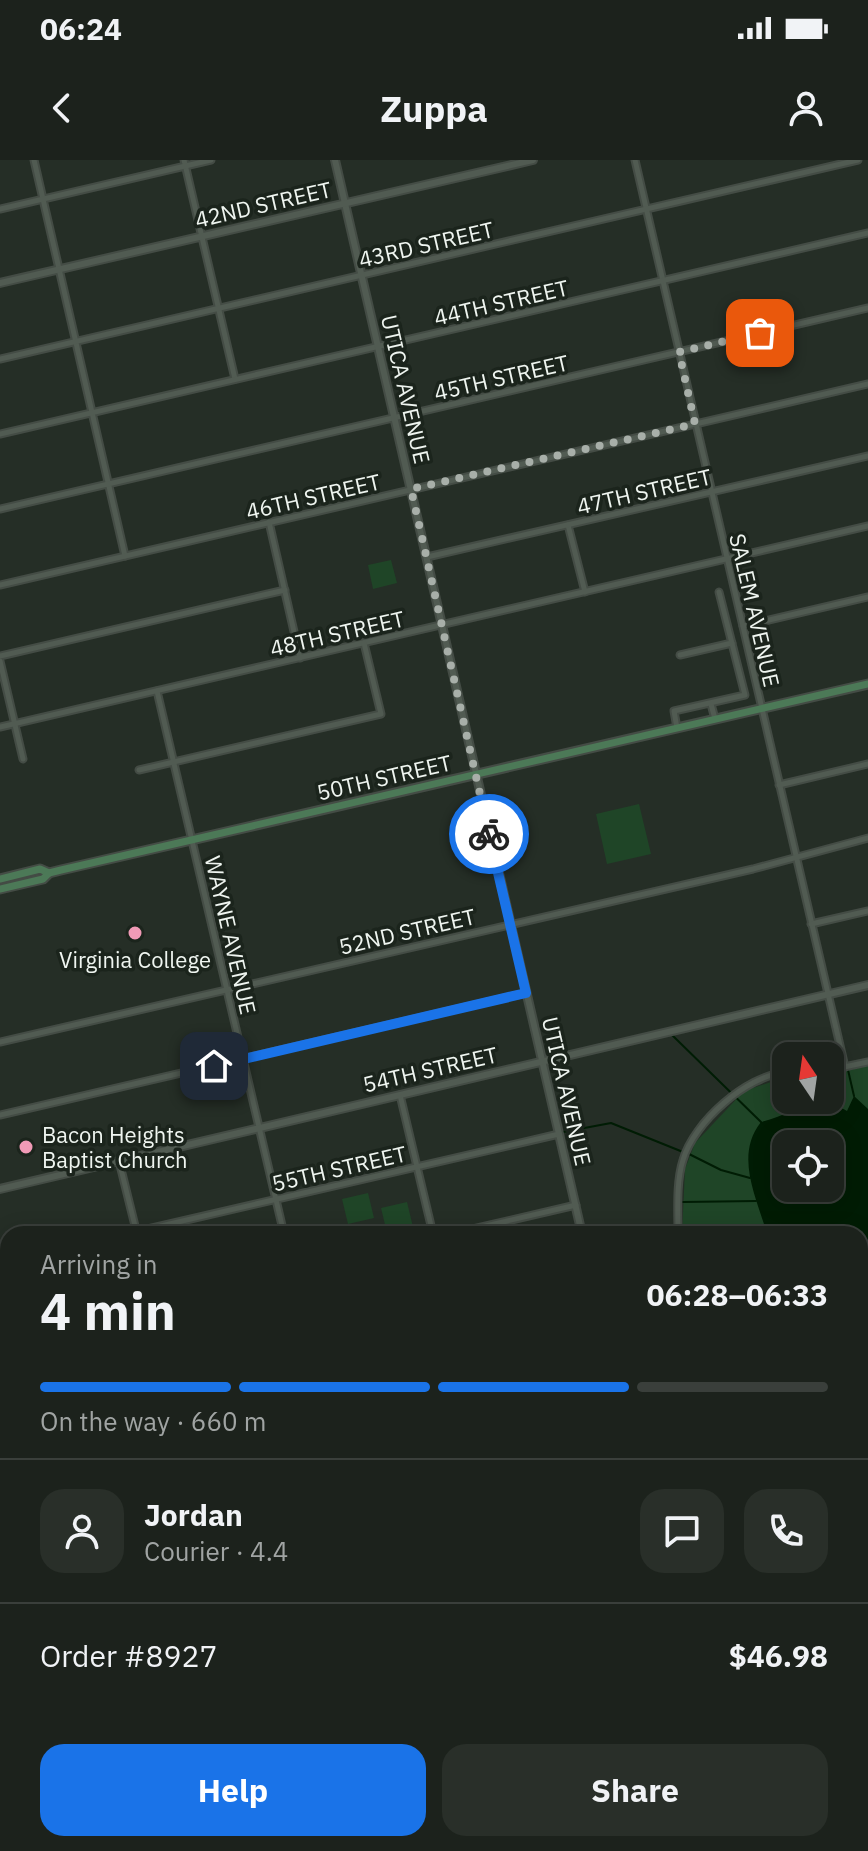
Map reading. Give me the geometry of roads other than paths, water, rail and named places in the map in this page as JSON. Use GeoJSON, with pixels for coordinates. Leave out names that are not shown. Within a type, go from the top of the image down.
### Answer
{"type":"FeatureCollection","features":[{"type":"Feature","properties":{"kind":"main road","name":"50TH STREET"},"geometry":{"type":"LineString","coordinates":[[0,889],[43,879],[49,873],[868,684]]}},
{"type":"Feature","properties":{"kind":"main road","name":"50TH STREET"},"geometry":{"type":"LineString","coordinates":[[0,879],[40,869],[49,873]]}},
{"type":"Feature","properties":{"kind":"street"},"geometry":{"type":"LineString","coordinates":[[34,160],[125,556]]}},
{"type":"Feature","properties":{"kind":"street"},"geometry":{"type":"LineString","coordinates":[[0,209],[185,163],[211,160]]}},
{"type":"Feature","properties":{"kind":"street","name":"UTICA AVENUE"},"geometry":{"type":"LineString","coordinates":[[335,160],[580,1226]]}},
{"type":"Feature","properties":{"kind":"street"},"geometry":{"type":"LineString","coordinates":[[484,160],[487,171]]}},
{"type":"Feature","properties":{"kind":"street","name":"42ND STREET"},"geometry":{"type":"LineString","coordinates":[[0,283],[533,160]]}},
{"type":"Feature","properties":{"kind":"street","name":"SALEM AVENUE"},"geometry":{"type":"LineString","coordinates":[[635,160],[845,1067]]}},
{"type":"Feature","properties":{"kind":"street","name":"43RD STREET"},"geometry":{"type":"LineString","coordinates":[[0,359],[858,160]]}},
{"type":"Feature","properties":{"kind":"street"},"geometry":{"type":"LineString","coordinates":[[185,163],[235,379]]}},
{"type":"Feature","properties":{"kind":"street","name":"44TH STREET"},"geometry":{"type":"LineString","coordinates":[[0,434],[868,233]]}},
{"type":"Feature","properties":{"kind":"street","name":"45TH STREET"},"geometry":{"type":"LineString","coordinates":[[0,509],[868,308]]}},
{"type":"Feature","properties":{"kind":"street","name":"46TH STREET"},"geometry":{"type":"LineString","coordinates":[[0,585],[868,384]]}},
{"type":"Feature","properties":{"kind":"street","name":"47TH STREET"},"geometry":{"type":"LineString","coordinates":[[427,557],[868,456]]}},
{"type":"Feature","properties":{"kind":"street"},"geometry":{"type":"LineString","coordinates":[[269,522],[300,658]]}},
{"type":"Feature","properties":{"kind":"street"},"geometry":{"type":"LineString","coordinates":[[568,525],[585,592]]}},
{"type":"Feature","properties":{"kind":"street","name":"48TH STREET"},"geometry":{"type":"LineString","coordinates":[[0,727],[868,526]]}},
{"type":"Feature","properties":{"kind":"street"},"geometry":{"type":"LineString","coordinates":[[23,759],[0,658],[285,590]]}},
{"type":"Feature","properties":{"kind":"street"},"geometry":{"type":"LineString","coordinates":[[677,728],[674,711],[745,695],[719,592]]}},
{"type":"Feature","properties":{"kind":"street"},"geometry":{"type":"LineString","coordinates":[[743,626],[868,597]]}},
{"type":"Feature","properties":{"kind":"street"},"geometry":{"type":"LineString","coordinates":[[725,617],[740,614]]}},
{"type":"Feature","properties":{"kind":"street"},"geometry":{"type":"LineString","coordinates":[[139,770],[381,714],[364,643]]}},
{"type":"Feature","properties":{"kind":"street"},"geometry":{"type":"LineString","coordinates":[[680,655],[732,643]]}},
{"type":"Feature","properties":{"kind":"street"},"geometry":{"type":"LineString","coordinates":[[737,664],[751,661]]}},
{"type":"Feature","properties":{"kind":"street","name":"WAYNE AVENUE"},"geometry":{"type":"LineString","coordinates":[[157,691],[282,1226]]}},
{"type":"Feature","properties":{"kind":"street"},"geometry":{"type":"LineString","coordinates":[[711,704],[715,719]]}},
{"type":"Feature","properties":{"kind":"street"},"geometry":{"type":"LineString","coordinates":[[779,785],[868,764]]}},
{"type":"Feature","properties":{"kind":"street","name":"52ND STREET"},"geometry":{"type":"LineString","coordinates":[[0,1042],[753,869],[868,838]]}},
{"type":"Feature","properties":{"kind":"street"},"geometry":{"type":"LineString","coordinates":[[811,924],[868,911]]}},
{"type":"Feature","properties":{"kind":"street","name":"54TH STREET"},"geometry":{"type":"LineString","coordinates":[[0,1189],[868,985]]}},
{"type":"Feature","properties":{"kind":"street"},"geometry":{"type":"LineString","coordinates":[[0,1115],[526,993]]}},
{"type":"Feature","properties":{"kind":"street"},"geometry":{"type":"LineString","coordinates":[[845,1067],[868,1062]]}},
{"type":"Feature","properties":{"kind":"street"},"geometry":{"type":"LineString","coordinates":[[678,1226],[680,1169],[688,1147],[727,1102],[754,1080],[772,1076]]}},
{"type":"Feature","properties":{"kind":"street"},"geometry":{"type":"LineString","coordinates":[[400,1095],[431,1226]]}},
{"type":"Feature","properties":{"kind":"street","name":"55TH STREET"},"geometry":{"type":"LineString","coordinates":[[166,1226],[559,1134]]}},
{"type":"Feature","properties":{"kind":"street"},"geometry":{"type":"LineString","coordinates":[[119,1161],[134,1226]]}},
{"type":"Feature","properties":{"kind":"street"},"geometry":{"type":"LineString","coordinates":[[485,1226],[576,1205]]}},
{"type":"Feature","properties":{"kind":"waterway"},"geometry":{"type":"LineString","coordinates":[[672,1035],[761,1122]]}},
{"type":"Feature","properties":{"kind":"waterway"},"geometry":{"type":"LineString","coordinates":[[848,1070],[854,1096]]}},
{"type":"Feature","properties":{"kind":"waterway"},"geometry":{"type":"LineString","coordinates":[[563,1132],[611,1123],[683,1152]]}},
{"type":"Feature","properties":{"kind":"waterway"},"geometry":{"type":"LineString","coordinates":[[689,1154],[721,1170],[750,1178]]}},
{"type":"Feature","properties":{"kind":"waterway"},"geometry":{"type":"LineString","coordinates":[[683,1202],[756,1201]]}},
{"type":"Feature","properties":{"kind":"place","name":"Virginia College"},"geometry":{"type":"Point","coordinates":[135,933]}},
{"type":"Feature","properties":{"kind":"place","name":"Bacon Heights Baptist Church"},"geometry":{"type":"Point","coordinates":[26,1147]}}]}
